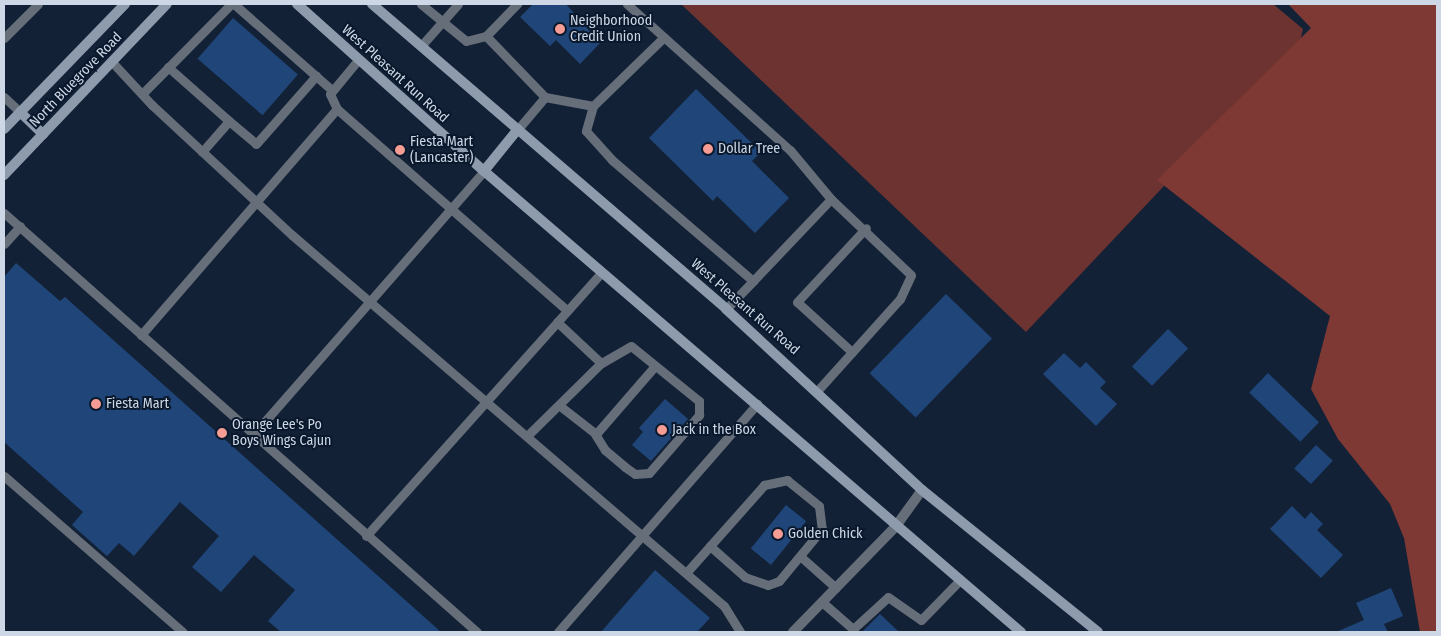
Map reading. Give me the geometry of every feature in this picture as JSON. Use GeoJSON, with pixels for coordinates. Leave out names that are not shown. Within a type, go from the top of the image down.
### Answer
{"type":"FeatureCollection","features":[{"type":"Feature","properties":{"kind":"main road","name":"North Bluegrove Road"},"geometry":{"type":"LineString","coordinates":[[4,129],[125,4]]}},
{"type":"Feature","properties":{"kind":"main road","name":"North Bluegrove Road"},"geometry":{"type":"LineString","coordinates":[[4,175],[167,4]]}},
{"type":"Feature","properties":{"kind":"main road","name":"West Pleasant Run Road"},"geometry":{"type":"LineString","coordinates":[[297,4],[484,171],[1021,632]]}},
{"type":"Feature","properties":{"kind":"main road","name":"West Pleasant Run Road"},"geometry":{"type":"LineString","coordinates":[[372,4],[818,390],[922,490],[1098,632]]}},
{"type":"Feature","properties":{"kind":"main road"},"geometry":{"type":"LineString","coordinates":[[20,112],[43,134]]}},
{"type":"Feature","properties":{"kind":"main road"},"geometry":{"type":"LineString","coordinates":[[484,171],[518,129]]}},
{"type":"Feature","properties":{"kind":"street"},"geometry":{"type":"LineString","coordinates":[[793,632],[896,526],[922,490]]}},
{"type":"Feature","properties":{"kind":"lane"},"geometry":{"type":"LineString","coordinates":[[4,38],[38,4]]}},
{"type":"Feature","properties":{"kind":"lane"},"geometry":{"type":"LineString","coordinates":[[142,94],[230,4]]}},
{"type":"Feature","properties":{"kind":"lane"},"geometry":{"type":"LineString","coordinates":[[234,4],[332,90]]}},
{"type":"Feature","properties":{"kind":"lane"},"geometry":{"type":"LineString","coordinates":[[421,4],[466,41],[486,36],[517,4]]}},
{"type":"Feature","properties":{"kind":"lane"},"geometry":{"type":"LineString","coordinates":[[421,46],[441,21],[458,4]]}},
{"type":"Feature","properties":{"kind":"lane"},"geometry":{"type":"LineString","coordinates":[[627,4],[790,150],[831,200],[866,228],[911,275],[900,299],[818,390]]}},
{"type":"Feature","properties":{"kind":"lane"},"geometry":{"type":"LineString","coordinates":[[486,36],[545,97],[593,106]]}},
{"type":"Feature","properties":{"kind":"lane"},"geometry":{"type":"LineString","coordinates":[[663,38],[593,106],[586,131],[612,160],[754,281]]}},
{"type":"Feature","properties":{"kind":"lane"},"geometry":{"type":"LineString","coordinates":[[358,60],[332,90],[330,98],[336,109],[452,207],[567,310]]}},
{"type":"Feature","properties":{"kind":"lane"},"geometry":{"type":"LineString","coordinates":[[112,62],[202,152],[257,202],[724,606],[736,631]]}},
{"type":"Feature","properties":{"kind":"lane"},"geometry":{"type":"LineString","coordinates":[[168,67],[256,144],[316,76]]}},
{"type":"Feature","properties":{"kind":"lane"},"geometry":{"type":"LineString","coordinates":[[4,97],[20,112]]}},
{"type":"Feature","properties":{"kind":"lane"},"geometry":{"type":"LineString","coordinates":[[518,129],[545,97]]}},
{"type":"Feature","properties":{"kind":"lane"},"geometry":{"type":"LineString","coordinates":[[141,335],[336,109]]}},
{"type":"Feature","properties":{"kind":"lane"},"geometry":{"type":"LineString","coordinates":[[202,152],[229,121]]}},
{"type":"Feature","properties":{"kind":"lane"},"geometry":{"type":"LineString","coordinates":[[252,436],[484,171]]}},
{"type":"Feature","properties":{"kind":"lane"},"geometry":{"type":"LineString","coordinates":[[726,309],[831,200]]}},
{"type":"Feature","properties":{"kind":"lane"},"geometry":{"type":"LineString","coordinates":[[4,213],[252,436],[477,632]]}},
{"type":"Feature","properties":{"kind":"lane"},"geometry":{"type":"LineString","coordinates":[[4,244],[20,226]]}},
{"type":"Feature","properties":{"kind":"lane"},"geometry":{"type":"LineString","coordinates":[[852,352],[797,302],[866,228]]}},
{"type":"Feature","properties":{"kind":"lane"},"geometry":{"type":"LineString","coordinates":[[366,536],[602,272]]}},
{"type":"Feature","properties":{"kind":"lane"},"geometry":{"type":"LineString","coordinates":[[557,322],[601,362]]}},
{"type":"Feature","properties":{"kind":"lane"},"geometry":{"type":"LineString","coordinates":[[527,436],[560,406],[601,362],[631,346],[654,367],[699,401],[699,415],[649,473],[635,474],[604,450],[595,434],[560,406]]}},
{"type":"Feature","properties":{"kind":"lane"},"geometry":{"type":"LineString","coordinates":[[595,434],[654,367]]}},
{"type":"Feature","properties":{"kind":"lane"},"geometry":{"type":"LineString","coordinates":[[558,632],[757,404]]}},
{"type":"Feature","properties":{"kind":"lane"},"geometry":{"type":"LineString","coordinates":[[4,476],[183,632]]}},
{"type":"Feature","properties":{"kind":"lane"},"geometry":{"type":"LineString","coordinates":[[686,573],[764,485],[788,480],[819,506],[822,529],[779,580],[768,585],[745,577],[710,546]]}},
{"type":"Feature","properties":{"kind":"lane"},"geometry":{"type":"LineString","coordinates":[[800,556],[836,588]]}},
{"type":"Feature","properties":{"kind":"lane"},"geometry":{"type":"LineString","coordinates":[[822,602],[853,630],[888,597],[921,620],[960,580]]}},
{"type":"Feature","properties":{"kind":"shaded area"},"geometry":{"type":"Polygon","coordinates":[[[681,4],[1273,4],[1303,29],[1300,42],[1026,332],[681,4]]]}},
{"type":"Feature","properties":{"kind":"shaded area"},"geometry":{"type":"Polygon","coordinates":[[[1288,4],[1437,4],[1437,632],[1420,632],[1404,538],[1390,504],[1338,439],[1311,389],[1330,316],[1157,180],[1311,28],[1288,4]]]}},
{"type":"Feature","properties":{"kind":"building","name":"Neighborhood Credit Union"},"geometry":{"type":"Polygon","coordinates":[[[533,4],[566,4],[600,43],[580,64],[556,40],[550,46],[520,17],[533,4]]]}},
{"type":"Feature","properties":{"kind":"building"},"geometry":{"type":"Polygon","coordinates":[[[233,18],[298,74],[262,115],[198,59],[233,18]]]}},
{"type":"Feature","properties":{"kind":"building"},"geometry":{"type":"Polygon","coordinates":[[[696,89],[761,152],[752,161],[789,198],[755,233],[717,196],[713,201],[649,138],[696,89]]]}},
{"type":"Feature","properties":{"kind":"building"},"geometry":{"type":"Polygon","coordinates":[[[16,263],[60,301],[65,297],[441,632],[281,632],[268,621],[295,590],[254,555],[221,592],[192,567],[219,536],[180,502],[134,556],[119,543],[107,556],[72,525],[83,512],[4,442],[4,277],[16,263]]]}},
{"type":"Feature","properties":{"kind":"building"},"geometry":{"type":"Polygon","coordinates":[[[946,294],[992,338],[916,418],[870,373],[946,294]]]}},
{"type":"Feature","properties":{"kind":"building"},"geometry":{"type":"Polygon","coordinates":[[[1168,329],[1188,348],[1152,386],[1132,366],[1168,329]]]}},
{"type":"Feature","properties":{"kind":"building"},"geometry":{"type":"Polygon","coordinates":[[[1064,353],[1080,368],[1086,362],[1106,382],[1100,388],[1117,404],[1096,426],[1043,374],[1064,353]]]}},
{"type":"Feature","properties":{"kind":"building"},"geometry":{"type":"Polygon","coordinates":[[[1268,373],[1319,422],[1300,442],[1249,392],[1268,373]]]}},
{"type":"Feature","properties":{"kind":"building","name":"Jack in the Box"},"geometry":{"type":"Polygon","coordinates":[[[665,399],[688,419],[651,461],[632,445],[643,432],[639,428],[665,399]]]}},
{"type":"Feature","properties":{"kind":"building"},"geometry":{"type":"Polygon","coordinates":[[[1316,445],[1333,461],[1311,484],[1294,468],[1316,445]]]}},
{"type":"Feature","properties":{"kind":"building","name":"Golden Chick"},"geometry":{"type":"Polygon","coordinates":[[[786,505],[806,521],[771,565],[751,549],[786,505]]]}},
{"type":"Feature","properties":{"kind":"building"},"geometry":{"type":"Polygon","coordinates":[[[1292,506],[1305,519],[1311,512],[1323,524],[1317,530],[1343,555],[1321,578],[1270,529],[1292,506]]]}},
{"type":"Feature","properties":{"kind":"building"},"geometry":{"type":"Polygon","coordinates":[[[655,570],[710,618],[697,632],[601,632],[655,570]]]}},
{"type":"Feature","properties":{"kind":"building"},"geometry":{"type":"Polygon","coordinates":[[[1391,588],[1403,616],[1384,624],[1388,632],[1336,632],[1364,620],[1356,603],[1391,588]]]}},
{"type":"Feature","properties":{"kind":"building"},"geometry":{"type":"Polygon","coordinates":[[[880,614],[899,632],[862,632],[880,614]]]}},
{"type":"Feature","properties":{"kind":"place","name":"Neighborhood Credit Union"},"geometry":{"type":"Point","coordinates":[560,29]}},
{"type":"Feature","properties":{"kind":"place","name":"Dollar Tree"},"geometry":{"type":"Point","coordinates":[708,149]}},
{"type":"Feature","properties":{"kind":"place","name":"Fiesta Mart (Lancaster)"},"geometry":{"type":"Point","coordinates":[400,150]}},
{"type":"Feature","properties":{"kind":"place","name":"Fiesta Mart"},"geometry":{"type":"Point","coordinates":[96,404]}},
{"type":"Feature","properties":{"kind":"place","name":"Jack in the Box"},"geometry":{"type":"Point","coordinates":[662,430]}},
{"type":"Feature","properties":{"kind":"place","name":"Orange Lee's Po Boys Wings Cajun"},"geometry":{"type":"Point","coordinates":[222,433]}},
{"type":"Feature","properties":{"kind":"place","name":"Golden Chick"},"geometry":{"type":"Point","coordinates":[778,534]}}]}
